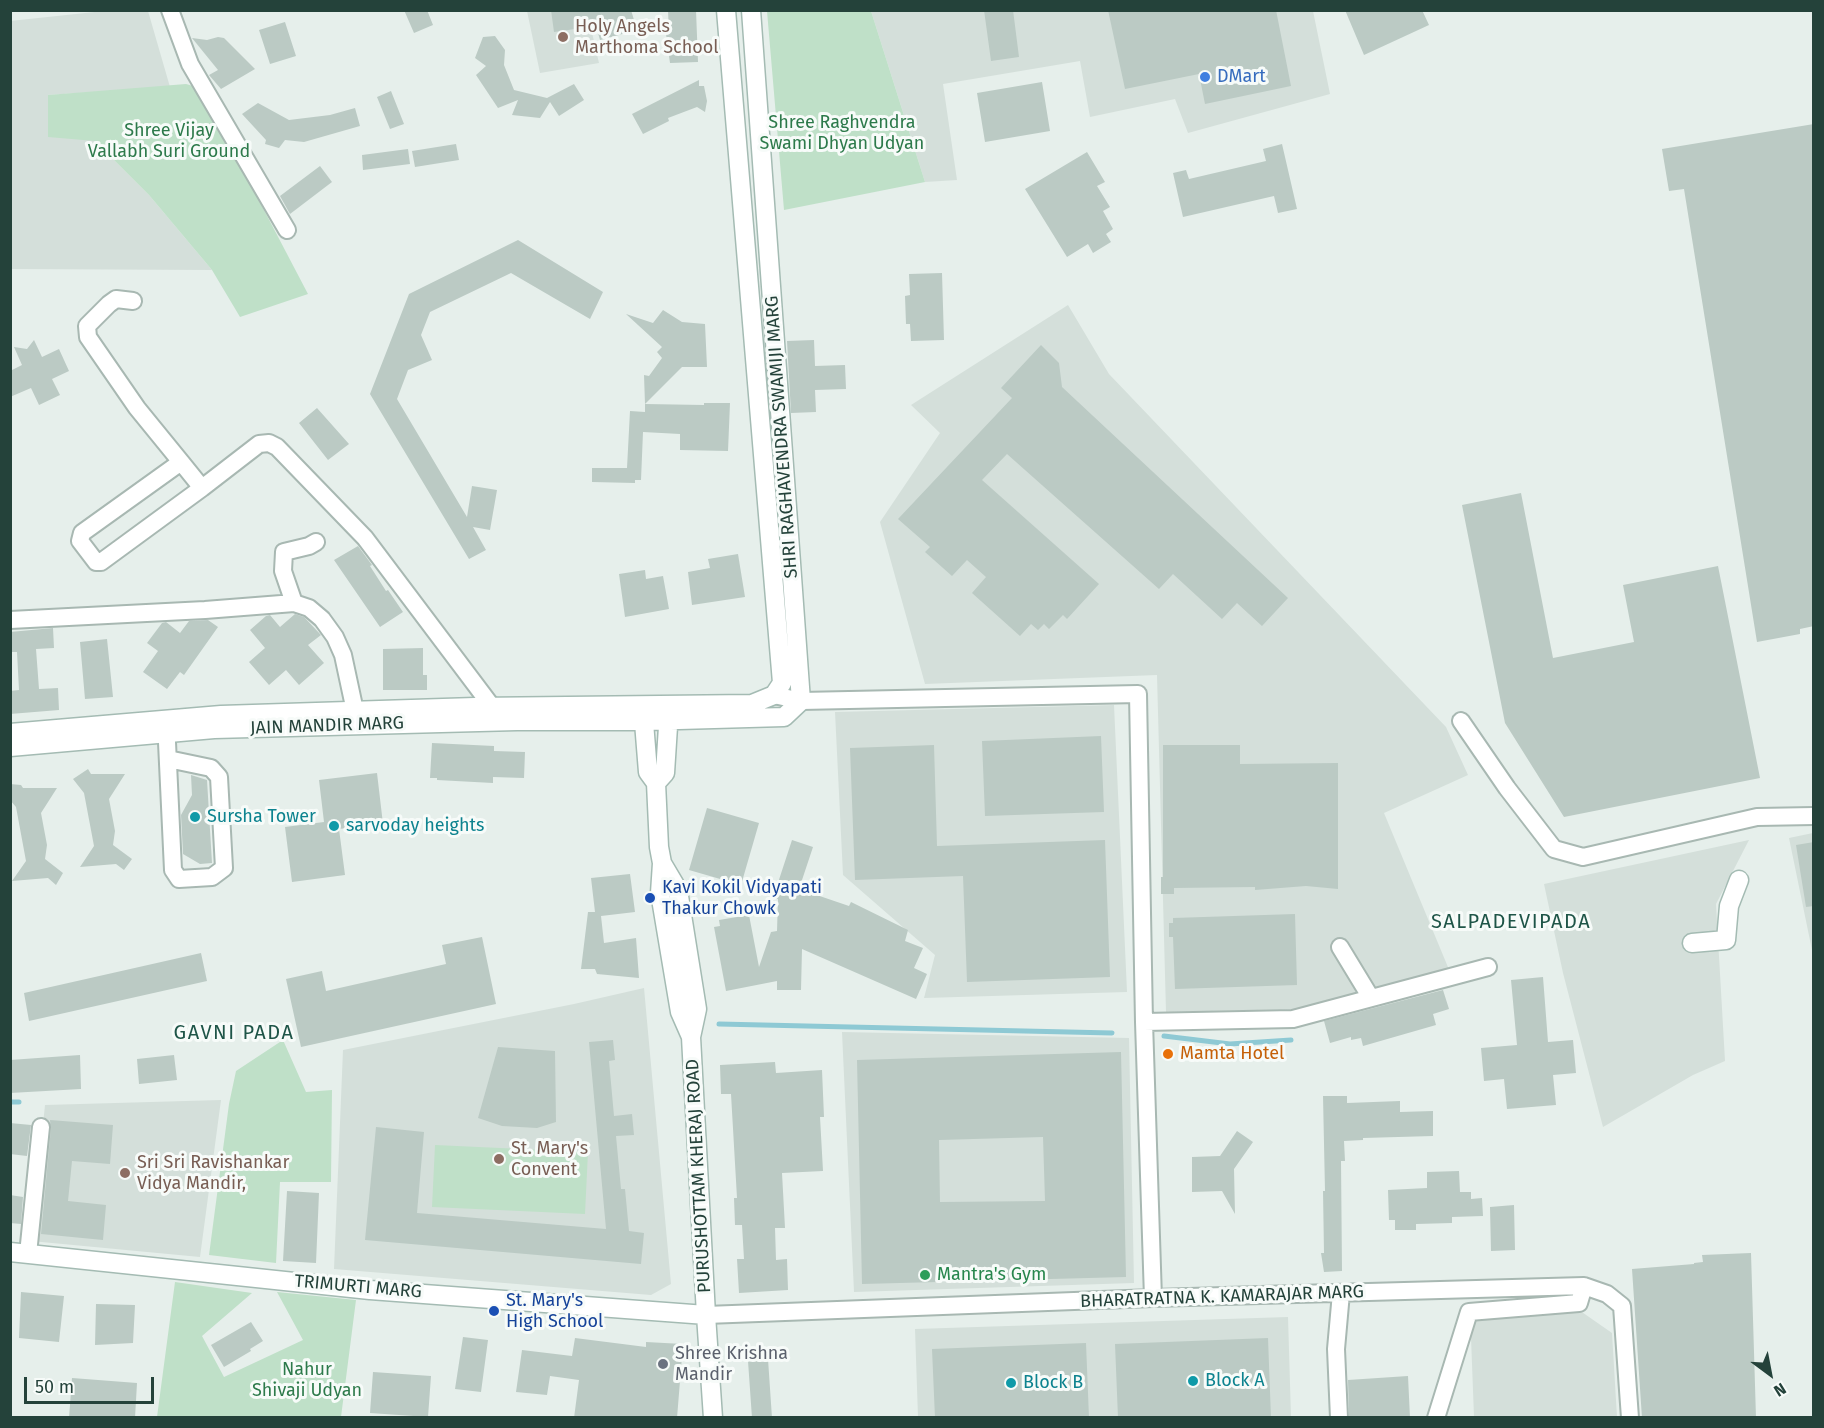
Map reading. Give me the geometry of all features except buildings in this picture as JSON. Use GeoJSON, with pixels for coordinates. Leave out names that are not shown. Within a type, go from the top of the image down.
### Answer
{"type":"FeatureCollection","features":[{"type":"Feature","properties":{"kind":"street"},"geometry":{"type":"LineString","coordinates":[[170,10],[190,63],[287,230]]}},
{"type":"Feature","properties":{"kind":"street","name":"SHRI RAGHAVENDRA SWAMIJI MARG"},"geometry":{"type":"LineString","coordinates":[[726,10],[782,683],[774,695]]}},
{"type":"Feature","properties":{"kind":"street","name":"SHRI RAGHAVENDRA SWAMIJI MARG"},"geometry":{"type":"LineString","coordinates":[[751,10],[801,701]]}},
{"type":"Feature","properties":{"kind":"street"},"geometry":{"type":"LineString","coordinates":[[731,62],[755,59]]}},
{"type":"Feature","properties":{"kind":"street"},"geometry":{"type":"LineString","coordinates":[[733,86],[756,83]]}},
{"type":"Feature","properties":{"kind":"street"},"geometry":{"type":"LineString","coordinates":[[744,227],[766,224]]}},
{"type":"Feature","properties":{"kind":"street"},"geometry":{"type":"LineString","coordinates":[[133,301],[116,299],[109,304],[87,326],[88,337],[137,408],[202,488]]}},
{"type":"Feature","properties":{"kind":"street"},"geometry":{"type":"LineString","coordinates":[[754,350],[775,347]]}},
{"type":"Feature","properties":{"kind":"street"},"geometry":{"type":"LineString","coordinates":[[181,462],[82,533],[80,541],[96,562],[101,562],[259,444],[269,443],[277,447],[365,538],[493,708]]}},
{"type":"Feature","properties":{"kind":"street"},"geometry":{"type":"LineString","coordinates":[[764,464],[783,462]]}},
{"type":"Feature","properties":{"kind":"street"},"geometry":{"type":"LineString","coordinates":[[294,603],[283,571],[284,552],[316,542]]}},
{"type":"Feature","properties":{"kind":"street"},"geometry":{"type":"LineString","coordinates":[[771,553],[790,552]]}},
{"type":"Feature","properties":{"kind":"street"},"geometry":{"type":"LineString","coordinates":[[10,620],[294,603],[309,608],[335,637],[343,655],[355,711]]}},
{"type":"Feature","properties":{"kind":"street"},"geometry":{"type":"LineString","coordinates":[[735,711],[774,695],[801,701],[1138,694],[1144,1022],[1154,1298]]}},
{"type":"Feature","properties":{"kind":"street"},"geometry":{"type":"LineString","coordinates":[[644,713],[735,711],[784,717],[801,701]]}},
{"type":"Feature","properties":{"kind":"street","name":"JAIN MANDIR MARG"},"geometry":{"type":"LineString","coordinates":[[427,716],[493,708],[517,715]]}},
{"type":"Feature","properties":{"kind":"street","name":"JAIN MANDIR MARG"},"geometry":{"type":"LineString","coordinates":[[314,719],[355,711],[380,717]]}},
{"type":"Feature","properties":{"kind":"street","name":"JAIN MANDIR MARG"},"geometry":{"type":"LineString","coordinates":[[10,733],[314,719],[644,713]]}},
{"type":"Feature","properties":{"kind":"street","name":"PURUSHOTTAM KHERAJ ROAD"},"geometry":{"type":"LineString","coordinates":[[644,713],[648,772],[656,783],[662,863],[660,893],[679,953],[680,1012],[692,1037],[713,1418]]}},
{"type":"Feature","properties":{"kind":"street"},"geometry":{"type":"LineString","coordinates":[[656,783],[665,773],[669,713]]}},
{"type":"Feature","properties":{"kind":"street"},"geometry":{"type":"LineString","coordinates":[[1461,721],[1507,788],[1554,849],[1583,857],[1757,817],[1814,816]]}},
{"type":"Feature","properties":{"kind":"street"},"geometry":{"type":"LineString","coordinates":[[166,727],[172,870],[179,879],[212,877],[224,868],[219,777],[211,768],[168,759]]}},
{"type":"Feature","properties":{"kind":"street","name":"JAIN MANDIR MARG"},"geometry":{"type":"LineString","coordinates":[[10,747],[166,727]]}},
{"type":"Feature","properties":{"kind":"street"},"geometry":{"type":"LineString","coordinates":[[1692,943],[1726,940],[1729,906],[1739,880]]}},
{"type":"Feature","properties":{"kind":"street"},"geometry":{"type":"LineString","coordinates":[[1340,947],[1371,998]]}},
{"type":"Feature","properties":{"kind":"street"},"geometry":{"type":"LineString","coordinates":[[1144,1022],[1293,1019],[1488,967]]}},
{"type":"Feature","properties":{"kind":"street"},"geometry":{"type":"LineString","coordinates":[[19,1253],[41,1127]]}},
{"type":"Feature","properties":{"kind":"street","name":"TRIMURTI MARG"},"geometry":{"type":"LineString","coordinates":[[19,1253],[370,1290],[706,1315]]}},
{"type":"Feature","properties":{"kind":"street"},"geometry":{"type":"LineString","coordinates":[[1436,1418],[1469,1312],[1579,1304],[1584,1286]]}},
{"type":"Feature","properties":{"kind":"street","name":"BHARATRATNA K. KAMARAJAR MARG"},"geometry":{"type":"LineString","coordinates":[[706,1315],[1154,1298],[1584,1286],[1607,1294],[1622,1306],[1630,1418]]}},
{"type":"Feature","properties":{"kind":"street"},"geometry":{"type":"LineString","coordinates":[[1339,1418],[1336,1349],[1341,1293]]}},
{"type":"Feature","properties":{"kind":"shaded area"},"geometry":{"type":"Polygon","coordinates":[[[104,11],[148,11],[170,87],[48,95],[48,136],[94,140],[149,195],[212,270],[11,269],[10,21],[104,11]]]}},
{"type":"Feature","properties":{"kind":"shaded area","name":"Holy Angels Marthoma School"},"geometry":{"type":"Polygon","coordinates":[[[527,11],[587,11],[599,63],[540,73],[527,11]]]}},
{"type":"Feature","properties":{"kind":"shaded area"},"geometry":{"type":"Polygon","coordinates":[[[871,11],[1313,11],[1330,94],[1188,133],[1175,99],[1090,117],[1080,61],[943,84],[957,180],[925,182],[871,11]]]}},
{"type":"Feature","properties":{"kind":"shaded area"},"geometry":{"type":"Polygon","coordinates":[[[1068,305],[1109,374],[1446,727],[1468,775],[1384,813],[1450,972],[1304,1009],[1166,1012],[1157,675],[925,684],[880,522],[940,433],[911,405],[1068,305]]]}},
{"type":"Feature","properties":{"kind":"shaded area"},"geometry":{"type":"Polygon","coordinates":[[[1114,705],[1127,992],[924,998],[935,955],[843,875],[835,712],[1114,705]]]}},
{"type":"Feature","properties":{"kind":"shaded area"},"geometry":{"type":"Polygon","coordinates":[[[1813,833],[1813,955],[1789,838],[1813,833]]]}},
{"type":"Feature","properties":{"kind":"shaded area"},"geometry":{"type":"Polygon","coordinates":[[[1749,840],[1716,904],[1725,1061],[1693,1075],[1603,1127],[1563,973],[1544,884],[1749,840]]]}},
{"type":"Feature","properties":{"kind":"shaded area","name":"St. Mary's Convent"},"geometry":{"type":"Polygon","coordinates":[[[644,988],[671,1284],[651,1295],[334,1269],[343,1050],[644,988]]]}},
{"type":"Feature","properties":{"kind":"shaded area"},"geometry":{"type":"Polygon","coordinates":[[[842,1032],[1129,1038],[1134,1283],[854,1292],[842,1032]]]}},
{"type":"Feature","properties":{"kind":"shaded area","name":"Sri Sri Ravishankar Vidya Mandir,"},"geometry":{"type":"Polygon","coordinates":[[[221,1100],[200,1257],[31,1241],[45,1105],[221,1100]]]}},
{"type":"Feature","properties":{"kind":"shaded area"},"geometry":{"type":"Polygon","coordinates":[[[1579,1310],[1612,1333],[1617,1417],[1474,1417],[1470,1311],[1579,1310]]]}},
{"type":"Feature","properties":{"kind":"shaded area"},"geometry":{"type":"Polygon","coordinates":[[[1288,1317],[1291,1417],[918,1417],[915,1329],[1288,1317]]]}},
{"type":"Feature","properties":{"kind":"green space","name":"Shree Raghvendra Swami Dhyan Udyan"},"geometry":{"type":"Polygon","coordinates":[[[767,11],[871,11],[925,182],[784,210],[767,11]]]}},
{"type":"Feature","properties":{"kind":"green space","name":"Shree Vijay Vallabh Suri Ground"},"geometry":{"type":"Polygon","coordinates":[[[186,84],[200,88],[308,294],[240,317],[212,270],[149,195],[95,141],[48,137],[48,95],[186,84]]]}},
{"type":"Feature","properties":{"kind":"green space"},"geometry":{"type":"Polygon","coordinates":[[[283,1040],[306,1092],[332,1090],[331,1182],[280,1182],[276,1263],[209,1255],[229,1104],[236,1071],[283,1040]]]}},
{"type":"Feature","properties":{"kind":"green space"},"geometry":{"type":"Polygon","coordinates":[[[435,1145],[588,1152],[585,1214],[432,1207],[435,1145]]]}},
{"type":"Feature","properties":{"kind":"green space","name":"Nahur Shivaji Udyan"},"geometry":{"type":"Polygon","coordinates":[[[175,1282],[252,1293],[202,1336],[224,1377],[303,1340],[277,1292],[356,1300],[341,1417],[157,1417],[175,1282]]]}},
{"type":"Feature","properties":{"kind":"waterway"},"geometry":{"type":"LineString","coordinates":[[719,1024],[1112,1033]]}},
{"type":"Feature","properties":{"kind":"waterway"},"geometry":{"type":"LineString","coordinates":[[1164,1036],[1230,1044],[1291,1040]]}},
{"type":"Feature","properties":{"kind":"waterway"},"geometry":{"type":"LineString","coordinates":[[10,1102],[19,1102]]}},
{"type":"Feature","properties":{"kind":"place","name":"Holy Angels Marthoma School"},"geometry":{"type":"Point","coordinates":[563,37]}},
{"type":"Feature","properties":{"kind":"place","name":"DMart"},"geometry":{"type":"Point","coordinates":[1205,77]}},
{"type":"Feature","properties":{"kind":"place","name":"Sursha Tower"},"geometry":{"type":"Point","coordinates":[195,817]}},
{"type":"Feature","properties":{"kind":"place","name":"sarvoday heights"},"geometry":{"type":"Point","coordinates":[334,826]}},
{"type":"Feature","properties":{"kind":"place","name":"Kavi Kokil Vidyapati Thakur Chowk"},"geometry":{"type":"Point","coordinates":[650,898]}},
{"type":"Feature","properties":{"kind":"place","name":"Mamta Hotel"},"geometry":{"type":"Point","coordinates":[1168,1054]}},
{"type":"Feature","properties":{"kind":"place","name":"St. Mary's Convent"},"geometry":{"type":"Point","coordinates":[499,1159]}},
{"type":"Feature","properties":{"kind":"place","name":"Sri Sri Ravishankar Vidya Mandir,"},"geometry":{"type":"Point","coordinates":[125,1173]}},
{"type":"Feature","properties":{"kind":"place","name":"Mantra's Gym"},"geometry":{"type":"Point","coordinates":[925,1275]}},
{"type":"Feature","properties":{"kind":"place","name":"St. Mary's High School"},"geometry":{"type":"Point","coordinates":[494,1311]}},
{"type":"Feature","properties":{"kind":"place","name":"Shree Krishna Mandir"},"geometry":{"type":"Point","coordinates":[663,1364]}},
{"type":"Feature","properties":{"kind":"place","name":"Block A"},"geometry":{"type":"Point","coordinates":[1193,1381]}},
{"type":"Feature","properties":{"kind":"place","name":"Block B"},"geometry":{"type":"Point","coordinates":[1011,1383]}},
{"type":"Feature","properties":{"kind":"district","name":"SALPADEVIPADA"},"geometry":{"type":"Point","coordinates":[1511,922]}},
{"type":"Feature","properties":{"kind":"district","name":"GAVNI PADA"},"geometry":{"type":"Point","coordinates":[234,1033]}}]}
